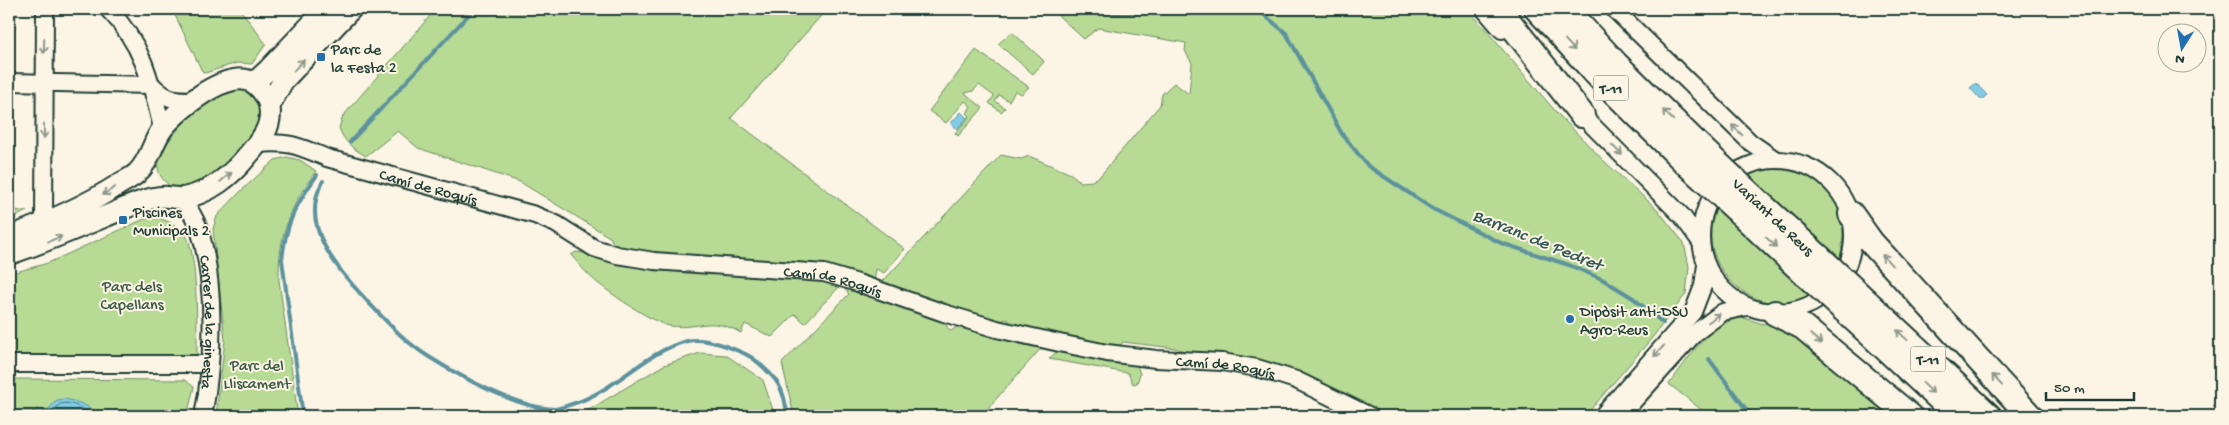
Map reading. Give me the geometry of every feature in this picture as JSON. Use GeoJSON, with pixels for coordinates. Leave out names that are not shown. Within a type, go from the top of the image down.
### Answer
{"type":"FeatureCollection","features":[{"type":"Feature","properties":{"kind":"highway"},"geometry":{"type":"LineString","coordinates":[[1499,9],[1582,115]]}},
{"type":"Feature","properties":{"kind":"highway","name":"Variant de Reus"},"geometry":{"type":"LineString","coordinates":[[1537,9],[1602,80],[1695,157],[1860,310],[1989,416]]}},
{"type":"Feature","properties":{"kind":"highway","name":"Variant de Reus"},"geometry":{"type":"LineString","coordinates":[[1565,9],[1616,64],[1695,157]]}},
{"type":"Feature","properties":{"kind":"highway"},"geometry":{"type":"LineString","coordinates":[[1851,214],[1871,242],[2030,416]]}},
{"type":"Feature","properties":{"kind":"highway","name":"Variant de Reus"},"geometry":{"type":"LineString","coordinates":[[1860,310],[1958,416]]}},
{"type":"Feature","properties":{"kind":"highway"},"geometry":{"type":"LineString","coordinates":[[1775,313],[1803,327],[1910,416]]}},
{"type":"Feature","properties":{"kind":"main road"},"geometry":{"type":"LineString","coordinates":[[254,83],[270,69],[326,9]]}},
{"type":"Feature","properties":{"kind":"main road"},"geometry":{"type":"LineString","coordinates":[[9,254],[54,239],[135,204],[150,199],[175,198],[204,190],[224,179],[239,166],[266,132],[270,112],[284,81],[351,9]]}},
{"type":"Feature","properties":{"kind":"main road"},"geometry":{"type":"LineString","coordinates":[[9,237],[44,224],[103,195],[136,174],[148,161],[162,128],[209,89],[236,79],[254,83],[262,91],[270,112]]}},
{"type":"Feature","properties":{"kind":"main road"},"geometry":{"type":"LineString","coordinates":[[148,161],[153,185],[175,198]]}},
{"type":"Feature","properties":{"kind":"street"},"geometry":{"type":"LineString","coordinates":[[44,224],[45,9]]}},
{"type":"Feature","properties":{"kind":"street"},"geometry":{"type":"LineString","coordinates":[[108,9],[136,43],[152,85],[162,128]]}},
{"type":"Feature","properties":{"kind":"street"},"geometry":{"type":"LineString","coordinates":[[1484,9],[1582,115],[1682,216],[1700,241]]}},
{"type":"Feature","properties":{"kind":"street"},"geometry":{"type":"LineString","coordinates":[[1614,9],[1750,142],[1776,160]]}},
{"type":"Feature","properties":{"kind":"street"},"geometry":{"type":"LineString","coordinates":[[9,82],[152,85],[165,97],[172,100],[194,100]]}},
{"type":"Feature","properties":{"kind":"street","name":"Camí de Roquís"},"geometry":{"type":"LineString","coordinates":[[270,112],[294,144]]}},
{"type":"Feature","properties":{"kind":"street","name":"Camí de Roquís"},"geometry":{"type":"LineString","coordinates":[[257,144],[285,142],[294,144],[336,161],[535,216],[556,224],[594,248],[618,255],[654,261],[824,273],[858,282],[944,313],[997,329],[1064,344],[1156,360],[1222,362],[1257,368],[1296,380],[1370,416]]}},
{"type":"Feature","properties":{"kind":"street"},"geometry":{"type":"LineString","coordinates":[[1776,160],[1794,162],[1810,167],[1825,177],[1845,200],[1851,214],[1853,247],[1848,266],[1842,277],[1824,297],[1814,304],[1795,310],[1775,313],[1747,307],[1722,290],[1706,264],[1700,241],[1702,220],[1709,201],[1726,179],[1749,165],[1776,160]]}},
{"type":"Feature","properties":{"kind":"street","name":"Carrer de la ginesta"},"geometry":{"type":"LineString","coordinates":[[203,416],[210,364],[210,303],[206,264],[199,228],[204,190]]}},
{"type":"Feature","properties":{"kind":"street","name":"Carrer de la ginesta"},"geometry":{"type":"LineString","coordinates":[[175,198],[199,228]]}},
{"type":"Feature","properties":{"kind":"street"},"geometry":{"type":"LineString","coordinates":[[1602,416],[1693,312],[1703,286],[1706,264]]}},
{"type":"Feature","properties":{"kind":"street"},"geometry":{"type":"LineString","coordinates":[[1620,416],[1695,333],[1723,312],[1747,307]]}},
{"type":"Feature","properties":{"kind":"street"},"geometry":{"type":"LineString","coordinates":[[9,364],[210,364]]}},
{"type":"Feature","properties":{"kind":"green space"},"geometry":{"type":"Polygon","coordinates":[[[172,9],[240,9],[266,44],[252,64],[237,63],[205,73],[202,71],[172,9]]]}},
{"type":"Feature","properties":{"kind":"green space"},"geometry":{"type":"Polygon","coordinates":[[[436,9],[827,9],[731,118],[905,249],[884,273],[876,269],[874,282],[749,264],[614,249],[611,238],[520,182],[418,148],[398,131],[366,156],[353,148],[343,137],[339,128],[343,116],[436,9]]]}},
{"type":"Feature","properties":{"kind":"green space"},"geometry":{"type":"Polygon","coordinates":[[[1051,9],[1468,9],[1557,113],[1605,162],[1657,209],[1684,243],[1689,267],[1686,294],[1652,338],[1585,416],[1381,416],[1323,387],[1174,348],[1123,342],[1116,350],[1009,324],[1009,320],[1005,319],[997,324],[882,285],[883,281],[1001,155],[1021,159],[1029,156],[1071,174],[1081,182],[1092,181],[1100,176],[1160,105],[1162,94],[1174,83],[1189,94],[1192,63],[1185,51],[1186,43],[1098,28],[1084,39],[1051,9]]]}},
{"type":"Feature","properties":{"kind":"green space"},"geometry":{"type":"Polygon","coordinates":[[[16,10],[14,39],[9,38],[9,11],[16,10]]]}},
{"type":"Feature","properties":{"kind":"green space"},"geometry":{"type":"Polygon","coordinates":[[[1012,32],[1044,62],[1033,74],[998,44],[1012,32]]]}},
{"type":"Feature","properties":{"kind":"green space"},"geometry":{"type":"Polygon","coordinates":[[[976,50],[1029,87],[1022,94],[1015,91],[1009,101],[999,95],[995,101],[1005,108],[1001,112],[989,103],[994,96],[979,85],[973,91],[965,93],[983,108],[958,136],[955,133],[970,116],[967,113],[971,106],[965,101],[946,123],[929,111],[976,50]]]}},
{"type":"Feature","properties":{"kind":"green space"},"geometry":{"type":"Polygon","coordinates":[[[237,90],[249,92],[260,107],[257,127],[218,171],[186,187],[171,187],[162,177],[158,164],[172,136],[198,109],[226,93],[237,90]]]}},
{"type":"Feature","properties":{"kind":"green space","name":"Parc del Lliscament"},"geometry":{"type":"Polygon","coordinates":[[[287,157],[300,160],[316,171],[299,197],[287,222],[279,264],[279,280],[298,416],[216,416],[225,340],[213,229],[217,216],[241,191],[275,160],[287,157]]]}},
{"type":"Feature","properties":{"kind":"green space"},"geometry":{"type":"Polygon","coordinates":[[[1767,169],[1787,170],[1805,175],[1819,183],[1830,194],[1838,207],[1842,223],[1843,241],[1839,261],[1747,175],[1767,169]]]}},
{"type":"Feature","properties":{"kind":"green space"},"geometry":{"type":"Polygon","coordinates":[[[1716,208],[1810,296],[1788,303],[1773,303],[1745,293],[1733,284],[1723,273],[1716,260],[1712,246],[1711,228],[1716,208]]]}},
{"type":"Feature","properties":{"kind":"green space"},"geometry":{"type":"Polygon","coordinates":[[[9,210],[27,211],[9,220],[9,210]]]}},
{"type":"Feature","properties":{"kind":"green space","name":"Parc dels Capellans"},"geometry":{"type":"Polygon","coordinates":[[[159,218],[179,228],[185,234],[189,243],[195,273],[197,357],[9,358],[9,274],[48,263],[144,219],[159,218]]]}},
{"type":"Feature","properties":{"kind":"green space"},"geometry":{"type":"Polygon","coordinates":[[[576,252],[817,277],[945,318],[947,327],[951,331],[959,325],[1044,345],[981,416],[794,416],[782,363],[849,294],[841,285],[805,323],[795,314],[772,337],[745,324],[741,333],[721,325],[712,324],[670,326],[653,320],[598,283],[586,273],[571,255],[576,252]]]}},
{"type":"Feature","properties":{"kind":"green space"},"geometry":{"type":"Polygon","coordinates":[[[1744,318],[1764,324],[1769,322],[1802,337],[1895,416],[1709,416],[1669,384],[1701,342],[1711,333],[1721,325],[1732,320],[1744,318]]]}},
{"type":"Feature","properties":{"kind":"green space"},"geometry":{"type":"Polygon","coordinates":[[[1060,348],[1137,365],[1140,374],[1137,383],[1133,384],[1128,373],[1049,359],[1060,348]]]}},
{"type":"Feature","properties":{"kind":"green space"},"geometry":{"type":"Polygon","coordinates":[[[700,353],[726,355],[763,380],[775,416],[581,416],[664,365],[700,353]]]}},
{"type":"Feature","properties":{"kind":"green space"},"geometry":{"type":"Polygon","coordinates":[[[9,379],[185,380],[194,387],[187,416],[9,416],[9,379]]]}},
{"type":"Feature","properties":{"kind":"water"},"geometry":{"type":"Polygon","coordinates":[[[1976,83],[1987,95],[1981,100],[1970,88],[1976,83]]]}},
{"type":"Feature","properties":{"kind":"water"},"geometry":{"type":"Polygon","coordinates":[[[961,112],[967,118],[957,129],[951,123],[961,112]]]}},
{"type":"Feature","properties":{"kind":"water"},"geometry":{"type":"Polygon","coordinates":[[[65,399],[84,404],[99,416],[30,416],[32,412],[38,409],[46,412],[57,400],[65,399]]]}},
{"type":"Feature","properties":{"kind":"waterway"},"geometry":{"type":"LineString","coordinates":[[350,142],[474,9]]}},
{"type":"Feature","properties":{"kind":"waterway","name":"Barranc de Pedret"},"geometry":{"type":"LineString","coordinates":[[1086,9],[1113,13],[1185,9]]}},
{"type":"Feature","properties":{"kind":"waterway","name":"Barranc de Pedret"},"geometry":{"type":"LineString","coordinates":[[1247,9],[1262,13],[1286,33],[1342,134],[1368,166],[1433,209],[1501,243],[1569,265],[1602,279],[1633,298],[1663,323]]}},
{"type":"Feature","properties":{"kind":"waterway"},"geometry":{"type":"LineString","coordinates":[[303,416],[282,260],[286,235],[297,205],[317,175]]}},
{"type":"Feature","properties":{"kind":"waterway"},"geometry":{"type":"LineString","coordinates":[[323,181],[316,198],[315,214],[318,231],[334,262],[368,302],[404,338],[429,357],[473,382],[523,403],[554,409],[602,391],[671,346],[692,340],[704,341],[721,344],[743,353],[762,366],[774,378],[782,390],[787,416]]}},
{"type":"Feature","properties":{"kind":"waterway"},"geometry":{"type":"LineString","coordinates":[[1709,359],[1751,416]]}},
{"type":"Feature","properties":{"kind":"place","name":"Parc de la Festa 2"},"geometry":{"type":"Point","coordinates":[321,57]}},
{"type":"Feature","properties":{"kind":"place","name":"Piscines Municipals 2"},"geometry":{"type":"Point","coordinates":[123,220]}},
{"type":"Feature","properties":{"kind":"place","name":"Dipòsit anti-DSU Agro-Reus"},"geometry":{"type":"Point","coordinates":[1570,319]}}]}
